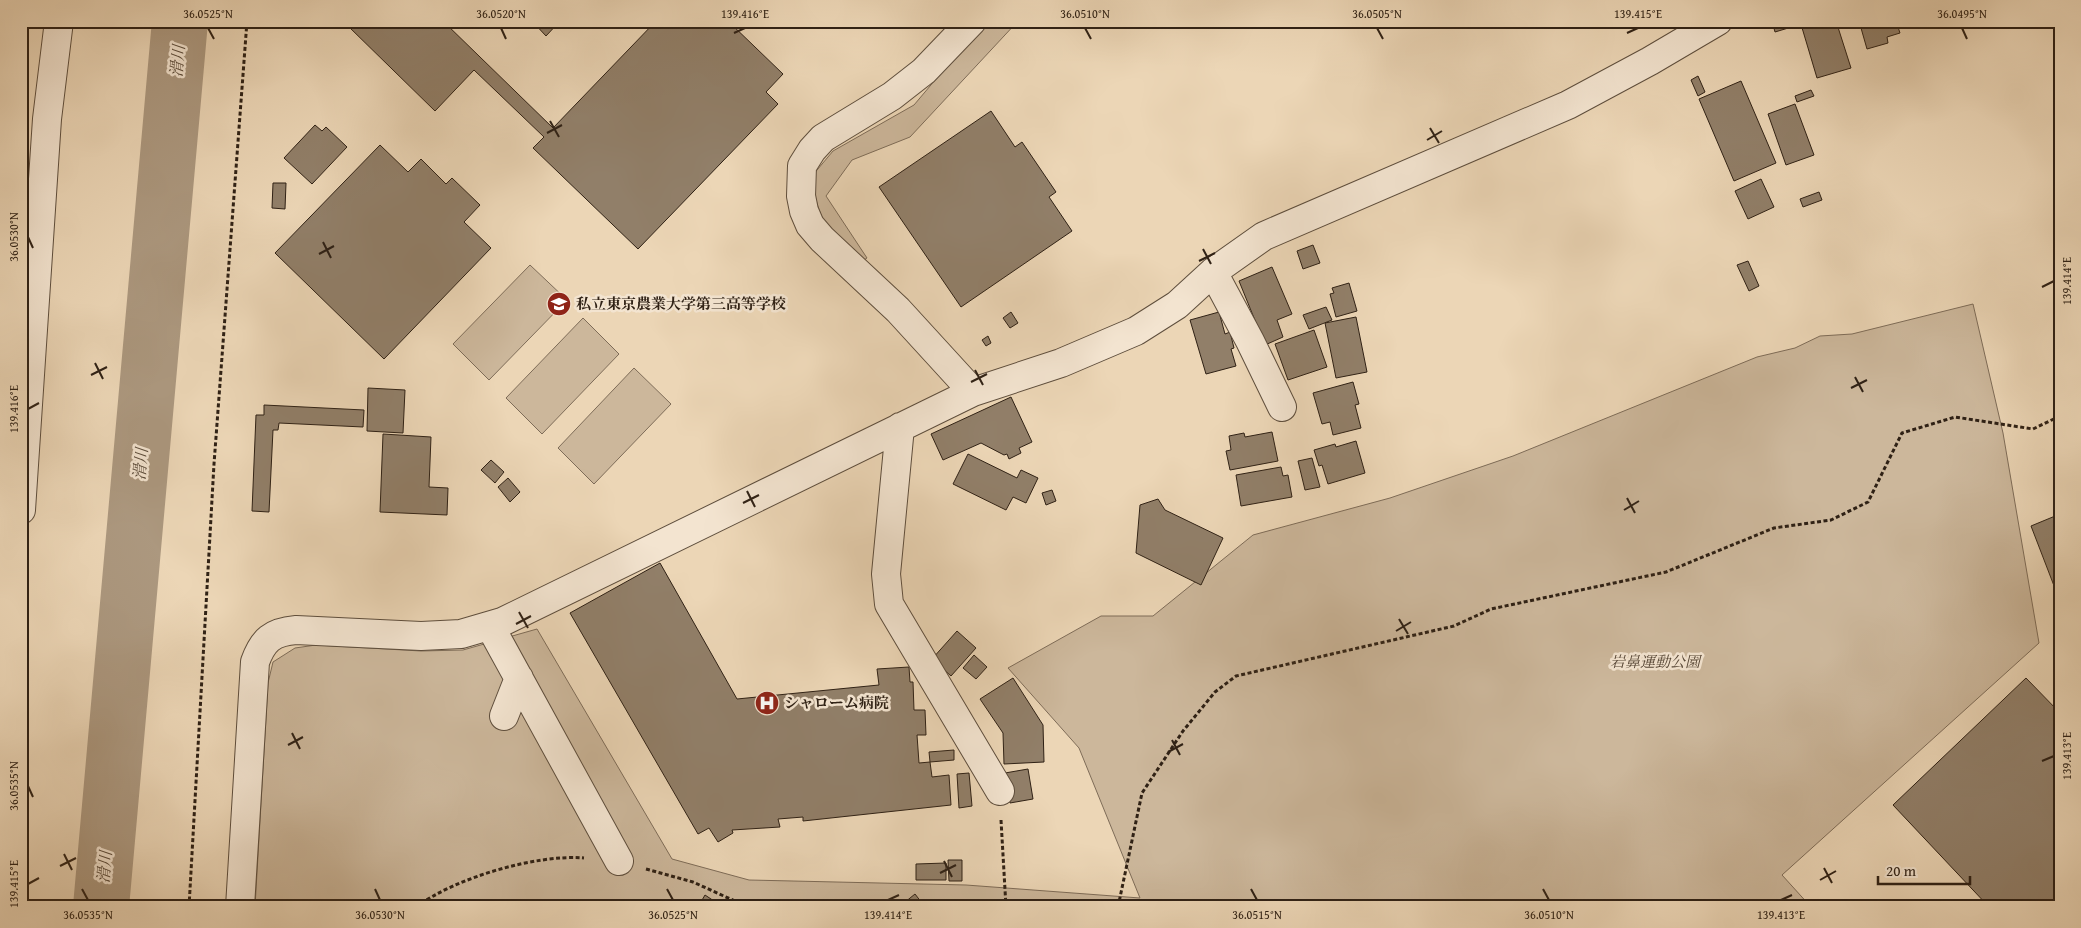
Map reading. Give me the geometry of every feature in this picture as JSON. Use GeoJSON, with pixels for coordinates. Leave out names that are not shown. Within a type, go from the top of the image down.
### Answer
{"type":"FeatureCollection","features":[{"type":"Feature","properties":{"kind":"street"},"geometry":{"type":"LineString","coordinates":[[21,510],[47,119],[59,21]]}},
{"type":"Feature","properties":{"kind":"street"},"geometry":{"type":"LineString","coordinates":[[972,21],[924,71],[892,96],[823,138],[812,150],[802,166],[800,196],[810,225],[822,239],[898,310],[973,392]]}},
{"type":"Feature","properties":{"kind":"street"},"geometry":{"type":"LineString","coordinates":[[240,907],[256,662],[261,646],[284,631],[421,636],[461,634],[511,618],[973,392],[1061,363],[1136,331],[1177,305],[1213,272],[1264,236],[1568,105],[1650,61],[1718,21]]}},
{"type":"Feature","properties":{"kind":"street"},"geometry":{"type":"LineString","coordinates":[[1213,272],[1250,341],[1282,407]]}},
{"type":"Feature","properties":{"kind":"street"},"geometry":{"type":"LineString","coordinates":[[900,427],[886,574],[889,604],[1000,791]]}},
{"type":"Feature","properties":{"kind":"street"},"geometry":{"type":"LineString","coordinates":[[490,626],[619,861]]}},
{"type":"Feature","properties":{"kind":"street"},"geometry":{"type":"LineString","coordinates":[[504,716],[519,678]]}},
{"type":"Feature","properties":{"kind":"path"},"geometry":{"type":"LineString","coordinates":[[188,907],[214,464],[247,21]]}},
{"type":"Feature","properties":{"kind":"path"},"geometry":{"type":"LineString","coordinates":[[1118,907],[1142,793],[1183,731],[1215,692],[1236,676],[1454,626],[1491,609],[1666,572],[1774,528],[1831,520],[1868,502],[1902,433],[1955,417],[2034,429],[2060,416]]}},
{"type":"Feature","properties":{"kind":"path"},"geometry":{"type":"LineString","coordinates":[[1000,791],[1006,907]]}},
{"type":"Feature","properties":{"kind":"path"},"geometry":{"type":"LineString","coordinates":[[416,907],[462,882],[503,868],[532,862],[580,858],[619,861],[693,882],[748,907]]}},
{"type":"Feature","properties":{"kind":"green space"},"geometry":{"type":"Polygon","coordinates":[[[985,21],[1018,21],[910,137],[852,160],[826,196],[867,258],[858,264],[826,225],[817,204],[812,176],[833,151],[914,105],[985,21]]]}},
{"type":"Feature","properties":{"kind":"green space"},"geometry":{"type":"Polygon","coordinates":[[[530,265],[567,300],[489,380],[453,344],[530,265]]]}},
{"type":"Feature","properties":{"kind":"green space","name":"岩鼻運動公園"},"geometry":{"type":"Polygon","coordinates":[[[1973,304],[2003,433],[2039,643],[1782,875],[1811,907],[255,907],[268,683],[273,662],[295,648],[316,645],[421,651],[463,650],[537,629],[672,859],[749,880],[966,885],[1140,898],[1079,748],[1008,668],[1101,616],[1153,616],[1253,535],[1390,498],[1513,456],[1757,357],[1795,348],[1820,336],[1852,334],[1973,304]]]}},
{"type":"Feature","properties":{"kind":"green space"},"geometry":{"type":"Polygon","coordinates":[[[583,318],[619,354],[542,434],[506,398],[583,318]]]}},
{"type":"Feature","properties":{"kind":"green space"},"geometry":{"type":"Polygon","coordinates":[[[634,368],[671,404],[594,484],[558,448],[634,368]]]}},
{"type":"Feature","properties":{"kind":"building"},"geometry":{"type":"Polygon","coordinates":[[[353,21],[443,21],[553,128],[656,21],[728,21],[783,74],[766,92],[778,104],[638,249],[533,148],[544,137],[474,70],[435,111],[348,26],[353,21]]]}},
{"type":"Feature","properties":{"kind":"building"},"geometry":{"type":"Polygon","coordinates":[[[532,21],[560,21],[546,36],[532,21]]]}},
{"type":"Feature","properties":{"kind":"building"},"geometry":{"type":"Polygon","coordinates":[[[1772,21],[1793,21],[1795,26],[1775,32],[1772,21]]]}},
{"type":"Feature","properties":{"kind":"building"},"geometry":{"type":"Polygon","coordinates":[[[1800,21],[1836,21],[1851,68],[1817,78],[1800,21]]]}},
{"type":"Feature","properties":{"kind":"building"},"geometry":{"type":"Polygon","coordinates":[[[1859,21],[1896,21],[1900,33],[1887,37],[1888,43],[1867,49],[1859,21]]]}},
{"type":"Feature","properties":{"kind":"building"},"geometry":{"type":"Polygon","coordinates":[[[1698,76],[1705,92],[1698,96],[1691,80],[1698,76]]]}},
{"type":"Feature","properties":{"kind":"building"},"geometry":{"type":"Polygon","coordinates":[[[1741,81],[1776,163],[1734,181],[1699,99],[1741,81]]]}},
{"type":"Feature","properties":{"kind":"building"},"geometry":{"type":"Polygon","coordinates":[[[1811,90],[1814,96],[1797,102],[1795,96],[1811,90]]]}},
{"type":"Feature","properties":{"kind":"building"},"geometry":{"type":"Polygon","coordinates":[[[1795,104],[1814,155],[1786,165],[1768,114],[1795,104]]]}},
{"type":"Feature","properties":{"kind":"building"},"geometry":{"type":"Polygon","coordinates":[[[991,111],[1015,147],[1022,142],[1056,192],[1049,197],[1072,231],[961,307],[879,187],[991,111]]]}},
{"type":"Feature","properties":{"kind":"building"},"geometry":{"type":"Polygon","coordinates":[[[315,125],[322,131],[326,127],[347,147],[312,184],[284,158],[315,125]]]}},
{"type":"Feature","properties":{"kind":"building"},"geometry":{"type":"Polygon","coordinates":[[[380,145],[408,172],[421,159],[446,184],[452,178],[480,205],[464,222],[491,248],[384,359],[275,253],[380,145]]]}},
{"type":"Feature","properties":{"kind":"building"},"geometry":{"type":"Polygon","coordinates":[[[1761,179],[1774,207],[1748,219],[1735,191],[1761,179]]]}},
{"type":"Feature","properties":{"kind":"building"},"geometry":{"type":"Polygon","coordinates":[[[273,183],[286,183],[285,209],[272,208],[273,183]]]}},
{"type":"Feature","properties":{"kind":"building"},"geometry":{"type":"Polygon","coordinates":[[[1819,192],[1822,200],[1803,207],[1800,199],[1819,192]]]}},
{"type":"Feature","properties":{"kind":"building"},"geometry":{"type":"Polygon","coordinates":[[[1313,245],[1320,263],[1303,269],[1297,251],[1313,245]]]}},
{"type":"Feature","properties":{"kind":"building"},"geometry":{"type":"Polygon","coordinates":[[[1748,261],[1759,286],[1749,291],[1737,265],[1748,261]]]}},
{"type":"Feature","properties":{"kind":"building"},"geometry":{"type":"Polygon","coordinates":[[[1272,267],[1292,314],[1277,320],[1283,337],[1265,345],[1239,281],[1272,267]]]}},
{"type":"Feature","properties":{"kind":"building"},"geometry":{"type":"Polygon","coordinates":[[[1349,283],[1357,311],[1336,317],[1330,294],[1334,293],[1332,288],[1349,283]]]}},
{"type":"Feature","properties":{"kind":"building"},"geometry":{"type":"Polygon","coordinates":[[[1326,307],[1332,320],[1309,329],[1303,315],[1326,307]]]}},
{"type":"Feature","properties":{"kind":"building"},"geometry":{"type":"Polygon","coordinates":[[[1011,312],[1018,323],[1010,328],[1003,318],[1011,312]]]}},
{"type":"Feature","properties":{"kind":"building"},"geometry":{"type":"Polygon","coordinates":[[[1219,312],[1225,334],[1230,332],[1234,348],[1231,349],[1236,366],[1206,374],[1190,320],[1219,312]]]}},
{"type":"Feature","properties":{"kind":"building"},"geometry":{"type":"Polygon","coordinates":[[[1356,317],[1367,372],[1336,378],[1325,323],[1356,317]]]}},
{"type":"Feature","properties":{"kind":"building"},"geometry":{"type":"Polygon","coordinates":[[[1314,330],[1327,367],[1288,380],[1275,344],[1314,330]]]}},
{"type":"Feature","properties":{"kind":"building"},"geometry":{"type":"Polygon","coordinates":[[[988,336],[991,343],[986,346],[982,340],[988,336]]]}},
{"type":"Feature","properties":{"kind":"building"},"geometry":{"type":"Polygon","coordinates":[[[1353,382],[1359,404],[1355,405],[1361,428],[1333,435],[1330,422],[1322,424],[1313,393],[1353,382]]]}},
{"type":"Feature","properties":{"kind":"building"},"geometry":{"type":"Polygon","coordinates":[[[368,388],[405,390],[403,433],[367,431],[368,388]]]}},
{"type":"Feature","properties":{"kind":"building"},"geometry":{"type":"Polygon","coordinates":[[[1011,397],[1032,442],[1019,448],[1021,453],[1009,459],[1007,454],[1004,455],[981,443],[943,460],[931,434],[1011,397]]]}},
{"type":"Feature","properties":{"kind":"building"},"geometry":{"type":"Polygon","coordinates":[[[264,405],[364,410],[363,427],[279,423],[278,430],[273,430],[269,512],[252,511],[256,415],[264,415],[264,405]]]}},
{"type":"Feature","properties":{"kind":"building"},"geometry":{"type":"Polygon","coordinates":[[[1272,432],[1278,461],[1230,470],[1226,451],[1231,450],[1229,436],[1244,433],[1245,437],[1272,432]]]}},
{"type":"Feature","properties":{"kind":"building"},"geometry":{"type":"Polygon","coordinates":[[[383,434],[431,437],[429,487],[448,488],[447,515],[380,512],[383,434]]]}},
{"type":"Feature","properties":{"kind":"building"},"geometry":{"type":"Polygon","coordinates":[[[1356,441],[1365,473],[1328,484],[1322,465],[1319,466],[1314,450],[1335,444],[1336,447],[1356,441]]]}},
{"type":"Feature","properties":{"kind":"building"},"geometry":{"type":"Polygon","coordinates":[[[968,454],[1017,478],[1021,470],[1038,478],[1026,503],[1013,497],[1006,510],[953,484],[968,454]]]}},
{"type":"Feature","properties":{"kind":"building"},"geometry":{"type":"Polygon","coordinates":[[[1312,458],[1320,487],[1305,490],[1298,461],[1312,458]]]}},
{"type":"Feature","properties":{"kind":"building"},"geometry":{"type":"Polygon","coordinates":[[[491,460],[504,472],[495,483],[481,470],[491,460]]]}},
{"type":"Feature","properties":{"kind":"building"},"geometry":{"type":"Polygon","coordinates":[[[1281,467],[1283,476],[1288,475],[1292,497],[1241,506],[1236,475],[1281,467]]]}},
{"type":"Feature","properties":{"kind":"building"},"geometry":{"type":"Polygon","coordinates":[[[508,478],[520,492],[510,502],[498,487],[508,478]]]}},
{"type":"Feature","properties":{"kind":"building"},"geometry":{"type":"Polygon","coordinates":[[[1052,490],[1056,501],[1046,505],[1042,493],[1052,490]]]}},
{"type":"Feature","properties":{"kind":"building"},"geometry":{"type":"Polygon","coordinates":[[[1158,499],[1165,510],[1223,538],[1201,585],[1136,553],[1140,505],[1158,499]]]}},
{"type":"Feature","properties":{"kind":"building"},"geometry":{"type":"Polygon","coordinates":[[[2060,514],[2060,589],[2056,591],[2031,526],[2060,514]]]}},
{"type":"Feature","properties":{"kind":"building"},"geometry":{"type":"Polygon","coordinates":[[[660,563],[737,699],[879,685],[877,669],[909,667],[910,682],[913,682],[914,710],[925,710],[926,735],[917,735],[919,763],[930,762],[932,777],[949,775],[951,805],[803,821],[803,817],[778,819],[780,827],[732,830],[733,833],[718,842],[709,828],[698,834],[570,613],[660,563]]]}},
{"type":"Feature","properties":{"kind":"building"},"geometry":{"type":"Polygon","coordinates":[[[957,631],[976,648],[951,676],[932,659],[957,631]]]}},
{"type":"Feature","properties":{"kind":"building"},"geometry":{"type":"Polygon","coordinates":[[[974,655],[987,667],[976,679],[963,668],[974,655]]]}},
{"type":"Feature","properties":{"kind":"building"},"geometry":{"type":"Polygon","coordinates":[[[1013,678],[1043,725],[1044,762],[1004,764],[1003,733],[980,699],[1013,678]]]}},
{"type":"Feature","properties":{"kind":"building"},"geometry":{"type":"Polygon","coordinates":[[[2026,678],[2060,713],[2060,907],[1989,907],[1893,805],[2026,678]]]}},
{"type":"Feature","properties":{"kind":"building"},"geometry":{"type":"Polygon","coordinates":[[[954,750],[954,760],[930,762],[929,752],[954,750]]]}},
{"type":"Feature","properties":{"kind":"building"},"geometry":{"type":"Polygon","coordinates":[[[1028,769],[1033,799],[1010,803],[1005,773],[1028,769]]]}},
{"type":"Feature","properties":{"kind":"building"},"geometry":{"type":"Polygon","coordinates":[[[969,773],[972,806],[959,808],[957,774],[969,773]]]}},
{"type":"Feature","properties":{"kind":"building"},"geometry":{"type":"Polygon","coordinates":[[[948,860],[962,860],[962,881],[949,881],[948,860]]]}},
{"type":"Feature","properties":{"kind":"building"},"geometry":{"type":"Polygon","coordinates":[[[946,863],[946,880],[916,880],[916,864],[946,863]]]}},
{"type":"Feature","properties":{"kind":"building"},"geometry":{"type":"Polygon","coordinates":[[[915,894],[925,907],[899,907],[915,894]]]}},
{"type":"Feature","properties":{"kind":"building"},"geometry":{"type":"Polygon","coordinates":[[[705,895],[723,907],[698,907],[705,895]]]}},
{"type":"Feature","properties":{"kind":"waterway","name":"滑川"},"geometry":{"type":"LineString","coordinates":[[101,907],[180,21]]}},
{"type":"Feature","properties":{"kind":"place","name":"私立東京農業大学第三高等学校"},"geometry":{"type":"Point","coordinates":[559,304]}},
{"type":"Feature","properties":{"kind":"place","name":"シャローム病院"},"geometry":{"type":"Point","coordinates":[767,703]}}]}
